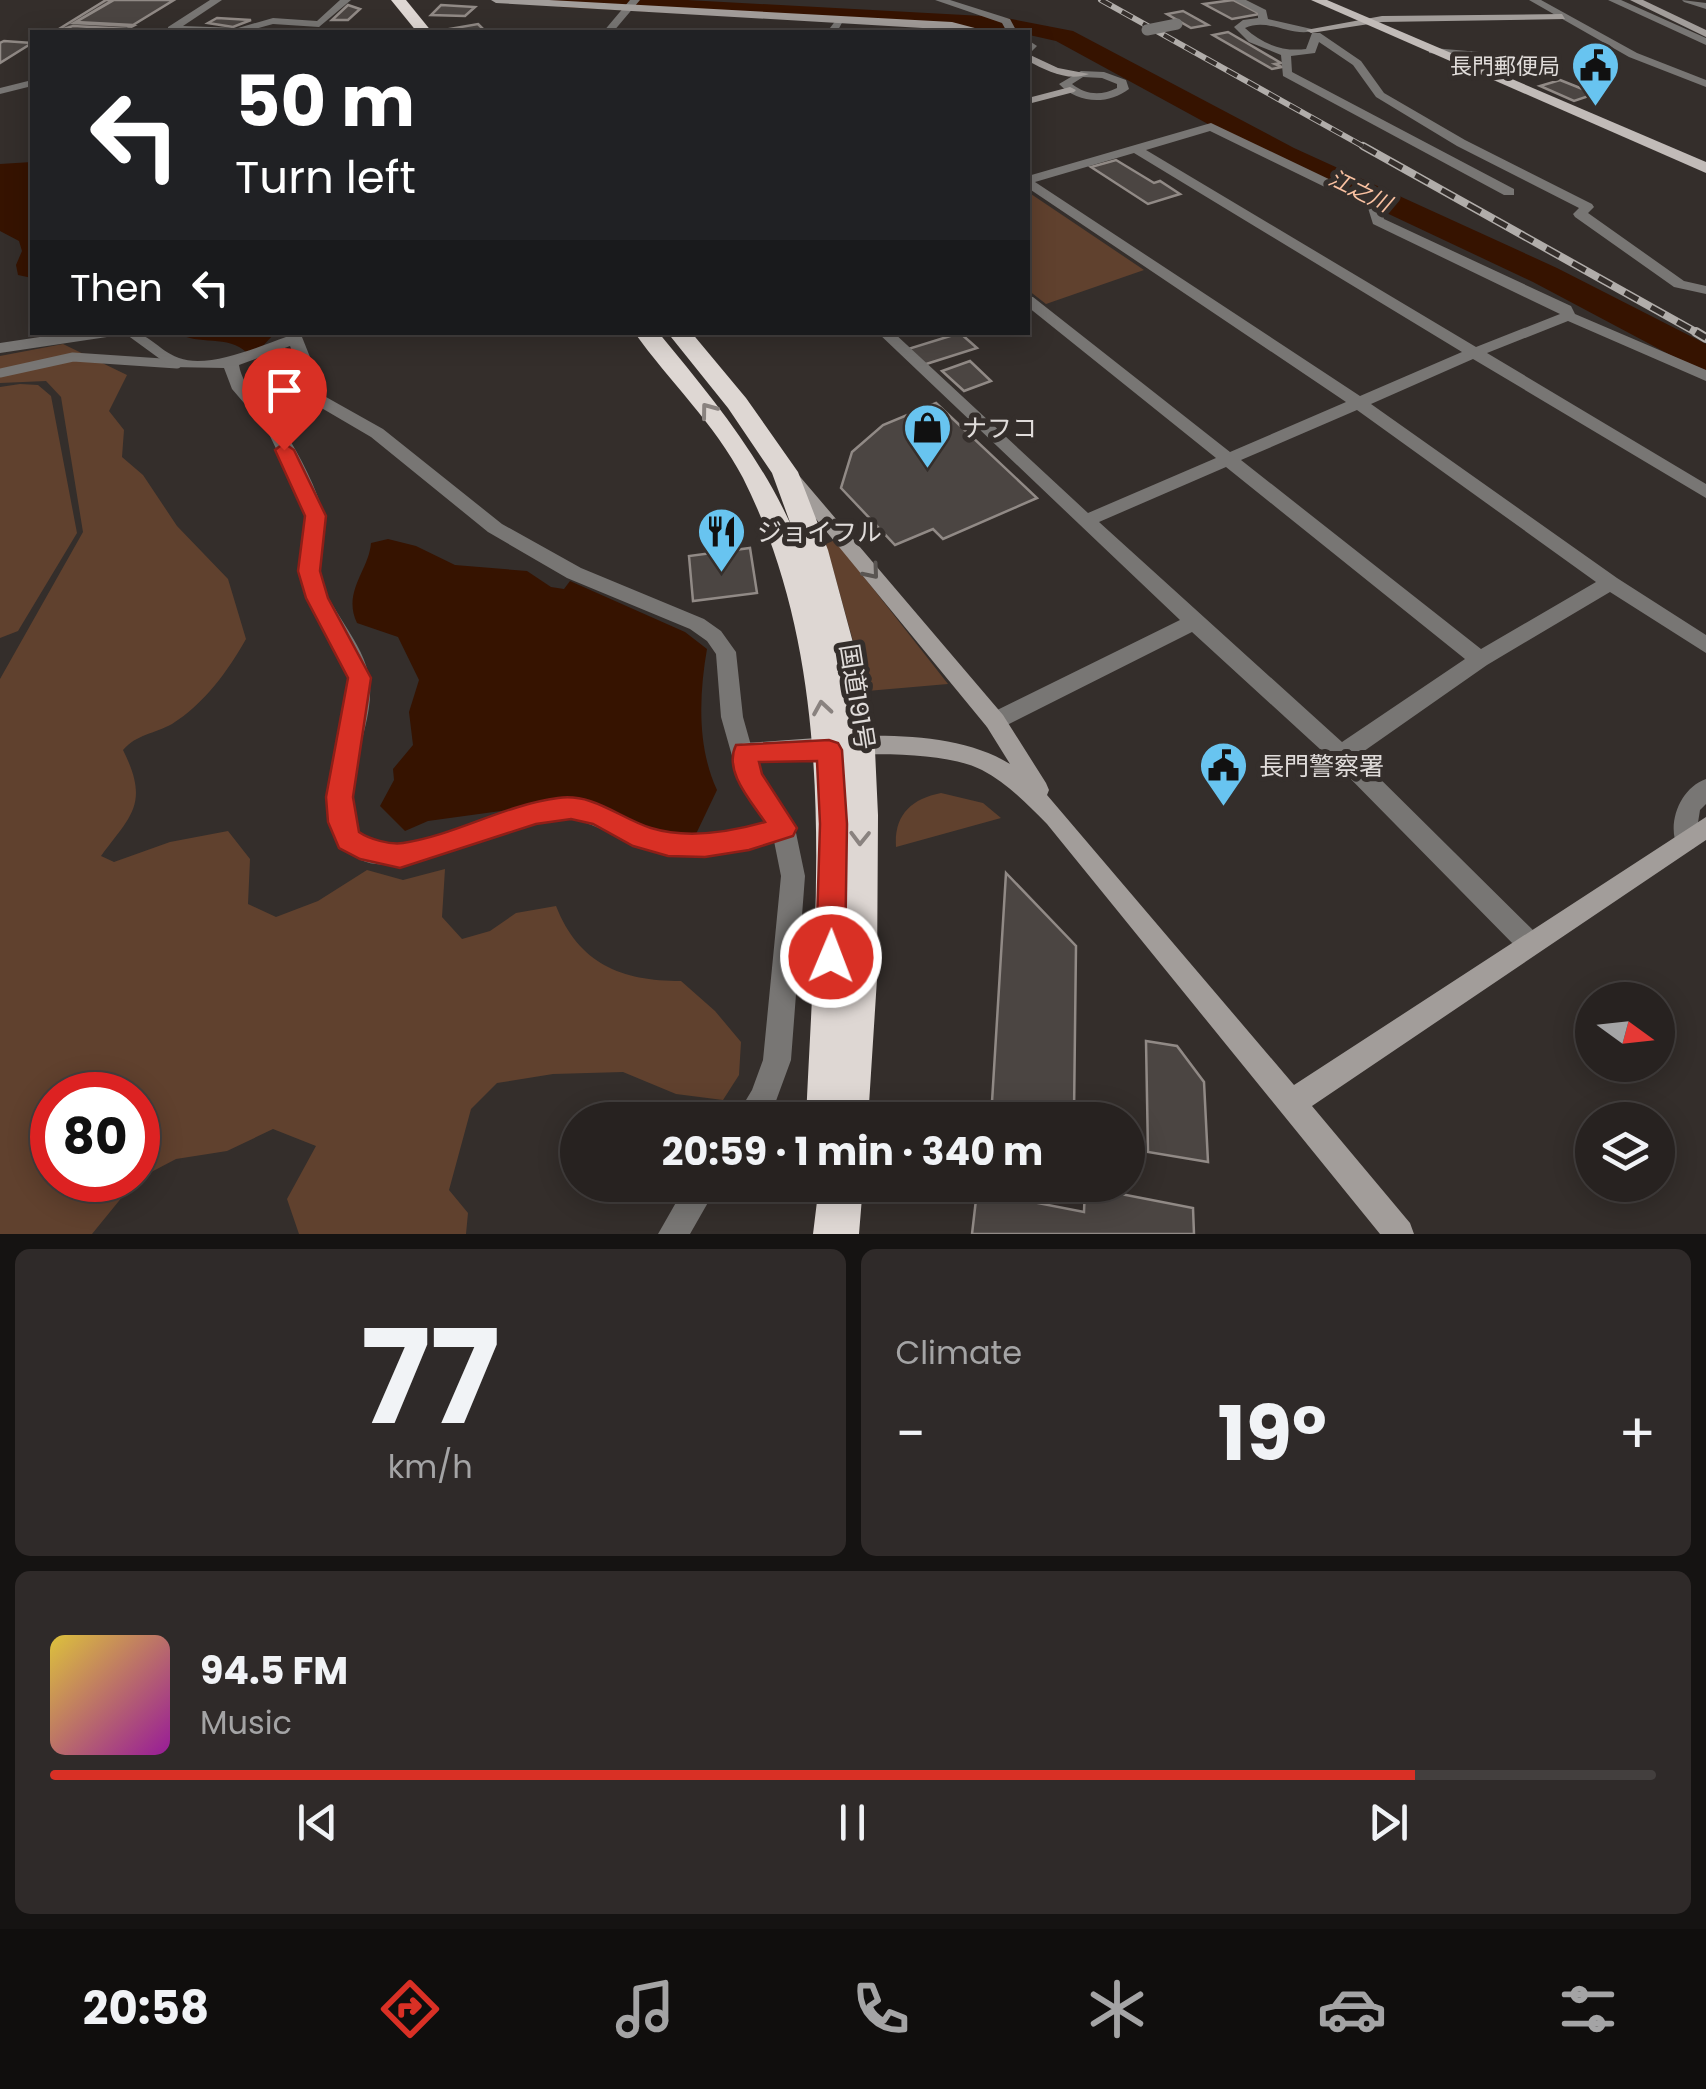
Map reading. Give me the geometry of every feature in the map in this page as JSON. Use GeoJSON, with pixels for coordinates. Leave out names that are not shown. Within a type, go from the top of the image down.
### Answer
{"type":"FeatureCollection","features":[{"type":"Feature","properties":{"kind":"highway"},"geometry":{"type":"LineString","coordinates":[[376,0],[401,30]]}},
{"type":"Feature","properties":{"kind":"highway"},"geometry":{"type":"LineString","coordinates":[[398,0],[423,30]]}},
{"type":"Feature","properties":{"kind":"highway","name":"国道191号"},"geometry":{"type":"LineString","coordinates":[[647,335],[708,409],[753,473],[790,550],[804,601],[843,750],[857,980],[848,1102]]}},
{"type":"Feature","properties":{"kind":"highway","name":"国道191号"},"geometry":{"type":"LineString","coordinates":[[680,335],[737,403],[786,472],[802,510],[846,676],[834,824],[827,1102]]}},
{"type":"Feature","properties":{"kind":"highway"},"geometry":{"type":"LineString","coordinates":[[824,1234],[825,1202]]}},
{"type":"Feature","properties":{"kind":"highway"},"geometry":{"type":"LineString","coordinates":[[836,1234],[839,1202]]}},
{"type":"Feature","properties":{"kind":"main road"},"geometry":{"type":"LineString","coordinates":[[1317,0],[1706,168]]}},
{"type":"Feature","properties":{"kind":"street"},"geometry":{"type":"LineString","coordinates":[[171,30],[217,0]]}},
{"type":"Feature","properties":{"kind":"street"},"geometry":{"type":"LineString","coordinates":[[238,30],[273,22],[319,24],[346,0]]}},
{"type":"Feature","properties":{"kind":"street"},"geometry":{"type":"LineString","coordinates":[[496,0],[632,4],[952,25],[973,30]]}},
{"type":"Feature","properties":{"kind":"street"},"geometry":{"type":"LineString","coordinates":[[940,0],[1006,21],[1010,30]]}},
{"type":"Feature","properties":{"kind":"street"},"geometry":{"type":"LineString","coordinates":[[1238,0],[1263,12],[1263,21]]}},
{"type":"Feature","properties":{"kind":"street"},"geometry":{"type":"LineString","coordinates":[[1534,0],[1633,55],[1706,84]]}},
{"type":"Feature","properties":{"kind":"street"},"geometry":{"type":"LineString","coordinates":[[1613,0],[1706,42]]}},
{"type":"Feature","properties":{"kind":"street"},"geometry":{"type":"LineString","coordinates":[[1635,0],[1706,34]]}},
{"type":"Feature","properties":{"kind":"street"},"geometry":{"type":"LineString","coordinates":[[1688,0],[1706,6]]}},
{"type":"Feature","properties":{"kind":"street"},"geometry":{"type":"LineString","coordinates":[[610,30],[632,4]]}},
{"type":"Feature","properties":{"kind":"street"},"geometry":{"type":"LineString","coordinates":[[1313,33],[1312,51],[1286,53],[1239,30],[1245,22],[1263,21],[1313,33],[1382,19],[1562,18]]}},
{"type":"Feature","properties":{"kind":"street"},"geometry":{"type":"LineString","coordinates":[[833,30],[839,19]]}},
{"type":"Feature","properties":{"kind":"street"},"geometry":{"type":"LineString","coordinates":[[1147,30],[1177,24]]}},
{"type":"Feature","properties":{"kind":"street"},"geometry":{"type":"LineString","coordinates":[[1313,33],[1357,63],[1380,95],[1461,143],[1586,207],[1580,214],[1679,284],[1706,290]]}},
{"type":"Feature","properties":{"kind":"street"},"geometry":{"type":"LineString","coordinates":[[1433,51],[1526,59]]}},
{"type":"Feature","properties":{"kind":"street"},"geometry":{"type":"LineString","coordinates":[[1286,53],[1287,74],[1509,192]]}},
{"type":"Feature","properties":{"kind":"street"},"geometry":{"type":"LineString","coordinates":[[1030,55],[1050,70],[1112,77],[1122,82],[1123,89],[1100,97],[1070,90],[1030,100]]}},
{"type":"Feature","properties":{"kind":"street"},"geometry":{"type":"LineString","coordinates":[[1070,90],[1066,80],[1084,74]]}},
{"type":"Feature","properties":{"kind":"street"},"geometry":{"type":"LineString","coordinates":[[0,90],[30,83]]}},
{"type":"Feature","properties":{"kind":"street"},"geometry":{"type":"LineString","coordinates":[[1030,181],[1211,127],[1374,206],[1378,221],[1566,309],[1568,316]]}},
{"type":"Feature","properties":{"kind":"street"},"geometry":{"type":"LineString","coordinates":[[1134,148],[1706,492]]}},
{"type":"Feature","properties":{"kind":"street"},"geometry":{"type":"LineString","coordinates":[[1030,183],[1360,404],[1610,583],[1706,644]]}},
{"type":"Feature","properties":{"kind":"street"},"geometry":{"type":"LineString","coordinates":[[1030,302],[1480,659]]}},
{"type":"Feature","properties":{"kind":"street"},"geometry":{"type":"LineString","coordinates":[[1088,520],[1568,316],[1706,376]]}},
{"type":"Feature","properties":{"kind":"street"},"geometry":{"type":"LineString","coordinates":[[0,348],[87,335]]}},
{"type":"Feature","properties":{"kind":"street"},"geometry":{"type":"LineString","coordinates":[[134,335],[177,364],[230,363],[293,336],[320,400],[377,433],[495,528],[574,573],[697,624],[714,636],[726,652],[732,718],[750,777],[784,828],[793,876],[777,1060],[761,1102]]}},
{"type":"Feature","properties":{"kind":"street"},"geometry":{"type":"LineString","coordinates":[[887,335],[1341,755],[1530,944]]}},
{"type":"Feature","properties":{"kind":"street"},"geometry":{"type":"LineString","coordinates":[[230,363],[240,388],[272,425],[315,516],[310,548],[312,582],[360,678],[340,797],[342,822],[349,840],[360,847],[400,856],[536,812],[571,808],[599,814],[642,838],[668,844],[705,845],[784,828]]}},
{"type":"Feature","properties":{"kind":"street"},"geometry":{"type":"LineString","coordinates":[[786,472],[995,721],[1055,817]]}},
{"type":"Feature","properties":{"kind":"street"},"geometry":{"type":"LineString","coordinates":[[1341,755],[1480,659],[1610,583]]}},
{"type":"Feature","properties":{"kind":"street"},"geometry":{"type":"LineString","coordinates":[[995,721],[1194,622]]}},
{"type":"Feature","properties":{"kind":"street"},"geometry":{"type":"LineString","coordinates":[[744,752],[932,749],[985,761],[1016,780],[1055,817],[1399,1234]]}},
{"type":"Feature","properties":{"kind":"street"},"geometry":{"type":"LineString","coordinates":[[1292,1103],[1696,834],[1689,806],[1706,788]]}},
{"type":"Feature","properties":{"kind":"street"},"geometry":{"type":"LineString","coordinates":[[673,1234],[692,1202]]}},
{"type":"Feature","properties":{"kind":"lane"},"geometry":{"type":"LineString","coordinates":[[0,373],[73,357],[177,364]]}},
{"type":"Feature","properties":{"kind":"shaded area"},"geometry":{"type":"Polygon","coordinates":[[[30,162],[30,278],[18,275],[16,265],[22,251],[19,241],[0,231],[0,164],[30,162]]]}},
{"type":"Feature","properties":{"kind":"shaded area"},"geometry":{"type":"Polygon","coordinates":[[[1030,193],[1144,270],[1046,304],[1030,292],[1030,193]]]}},
{"type":"Feature","properties":{"kind":"shaded area"},"geometry":{"type":"Polygon","coordinates":[[[182,335],[273,335],[260,349],[247,353],[231,344],[182,335]]]}},
{"type":"Feature","properties":{"kind":"shaded area"},"geometry":{"type":"Polygon","coordinates":[[[63,344],[127,375],[109,411],[124,430],[122,457],[143,475],[177,526],[228,579],[246,639],[223,675],[195,707],[123,750],[136,796],[128,819],[101,856],[114,862],[170,842],[228,831],[250,859],[248,904],[276,917],[318,901],[367,870],[403,880],[445,869],[442,917],[462,939],[490,931],[516,913],[556,906],[577,942],[605,965],[639,977],[681,981],[715,1011],[741,1042],[739,1075],[723,1100],[676,1094],[623,1072],[553,1074],[497,1083],[471,1109],[449,1190],[468,1213],[466,1234],[299,1234],[287,1199],[316,1146],[273,1129],[227,1151],[176,1159],[160,1167],[160,1072],[30,1072],[30,1202],[118,1202],[92,1234],[0,1234],[0,679],[83,532],[61,397],[46,381],[0,383],[0,356],[63,344]]]}},
{"type":"Feature","properties":{"kind":"shaded area"},"geometry":{"type":"Polygon","coordinates":[[[38,385],[51,396],[77,533],[18,631],[0,638],[0,387],[38,385]]]}},
{"type":"Feature","properties":{"kind":"shaded area"},"geometry":{"type":"Polygon","coordinates":[[[388,539],[416,546],[455,565],[527,571],[551,587],[564,589],[570,581],[685,632],[707,649],[702,684],[703,739],[717,790],[696,834],[662,831],[574,801],[428,821],[405,831],[380,806],[394,780],[393,769],[413,745],[409,712],[419,680],[398,637],[357,623],[353,612],[354,591],[371,543],[388,539]]]}},
{"type":"Feature","properties":{"kind":"shaded area"},"geometry":{"type":"Polygon","coordinates":[[[835,540],[948,684],[867,691],[826,544],[835,540]]]}},
{"type":"Feature","properties":{"kind":"shaded area"},"geometry":{"type":"Polygon","coordinates":[[[941,793],[983,803],[1001,818],[896,847],[898,826],[906,810],[921,799],[941,793]]]}},
{"type":"Feature","properties":{"kind":"building"},"geometry":{"type":"Polygon","coordinates":[[[106,0],[113,0],[74,23],[133,26],[73,26],[57,30],[106,0]]]}},
{"type":"Feature","properties":{"kind":"building"},"geometry":{"type":"Polygon","coordinates":[[[114,0],[174,0],[133,25],[76,22],[114,0]]]}},
{"type":"Feature","properties":{"kind":"building"},"geometry":{"type":"Polygon","coordinates":[[[1233,0],[1260,14],[1232,19],[1204,4],[1233,0]]]}},
{"type":"Feature","properties":{"kind":"building"},"geometry":{"type":"Polygon","coordinates":[[[348,5],[360,9],[348,20],[332,20],[348,5]]]}},
{"type":"Feature","properties":{"kind":"building"},"geometry":{"type":"Polygon","coordinates":[[[441,5],[475,7],[465,16],[431,15],[441,5]]]}},
{"type":"Feature","properties":{"kind":"building"},"geometry":{"type":"Polygon","coordinates":[[[1183,11],[1208,25],[1191,28],[1167,14],[1183,11]]]}},
{"type":"Feature","properties":{"kind":"building"},"geometry":{"type":"Polygon","coordinates":[[[217,18],[251,20],[233,27],[208,23],[217,18]]]}},
{"type":"Feature","properties":{"kind":"building"},"geometry":{"type":"Polygon","coordinates":[[[478,24],[484,30],[444,30],[478,24]]]}},
{"type":"Feature","properties":{"kind":"building"},"geometry":{"type":"Polygon","coordinates":[[[1228,32],[1282,67],[1272,69],[1213,35],[1228,32]]]}},
{"type":"Feature","properties":{"kind":"building"},"geometry":{"type":"Polygon","coordinates":[[[4,41],[30,44],[0,63],[0,43],[4,41]]]}},
{"type":"Feature","properties":{"kind":"building"},"geometry":{"type":"Polygon","coordinates":[[[1560,80],[1595,94],[1574,101],[1540,86],[1560,80]]]}},
{"type":"Feature","properties":{"kind":"building"},"geometry":{"type":"Polygon","coordinates":[[[1116,160],[1180,194],[1148,204],[1091,167],[1116,160]]]}},
{"type":"Feature","properties":{"kind":"building"},"geometry":{"type":"Polygon","coordinates":[[[954,335],[962,335],[977,348],[923,365],[908,349],[954,335]]]}},
{"type":"Feature","properties":{"kind":"building"},"geometry":{"type":"Polygon","coordinates":[[[970,361],[991,381],[964,391],[942,371],[970,361]]]}},
{"type":"Feature","properties":{"kind":"building","name":"ナフコ"},"geometry":{"type":"Polygon","coordinates":[[[936,403],[1037,498],[943,539],[933,529],[895,545],[841,488],[852,452],[883,425],[936,403]]]}},
{"type":"Feature","properties":{"kind":"building","name":"ジョイフル"},"geometry":{"type":"Polygon","coordinates":[[[750,548],[757,593],[693,601],[689,556],[750,548]]]}},
{"type":"Feature","properties":{"kind":"building"},"geometry":{"type":"Polygon","coordinates":[[[1006,873],[1076,946],[1074,1102],[992,1102],[1006,873]]]}},
{"type":"Feature","properties":{"kind":"building"},"geometry":{"type":"Polygon","coordinates":[[[1146,1041],[1177,1046],[1204,1082],[1208,1162],[1148,1152],[1146,1041]]]}},
{"type":"Feature","properties":{"kind":"building"},"geometry":{"type":"Polygon","coordinates":[[[1145,1199],[1193,1208],[1194,1234],[972,1234],[976,1202],[1033,1202],[1084,1212],[1084,1202],[1145,1202],[1145,1199]]]}},
{"type":"Feature","properties":{"kind":"waterway","name":"江之川"},"geometry":{"type":"LineString","coordinates":[[560,0],[1001,24]]}},
{"type":"Feature","properties":{"kind":"waterway","name":"江之川"},"geometry":{"type":"LineString","coordinates":[[1016,25],[1064,36],[1284,154],[1545,275],[1706,359]]}},
{"type":"Feature","properties":{"kind":"railway"},"geometry":{"type":"LineString","coordinates":[[1101,0],[1368,149]]}},
{"type":"Feature","properties":{"kind":"railway"},"geometry":{"type":"LineString","coordinates":[[1363,146],[1701,335]]}},
{"type":"Feature","properties":{"kind":"railway"},"geometry":{"type":"LineString","coordinates":[[1696,332],[1701,335]]}},
{"type":"Feature","properties":{"kind":"railway"},"geometry":{"type":"LineString","coordinates":[[1701,335],[1706,338]]}},
{"type":"Feature","properties":{"kind":"place","name":"長門郵便局"},"geometry":{"type":"Point","coordinates":[1595,108]}},
{"type":"Feature","properties":{"kind":"place","name":"ナフコ"},"geometry":{"type":"Point","coordinates":[927,470]}},
{"type":"Feature","properties":{"kind":"place","name":"ジョイフル"},"geometry":{"type":"Point","coordinates":[722,574]}},
{"type":"Feature","properties":{"kind":"place","name":"長門警察署"},"geometry":{"type":"Point","coordinates":[1224,808]}},
{"type":"Feature","properties":{"kind":"route"},"geometry":{"type":"LineString","coordinates":[[284,450],[315,516],[309,571],[317,598],[360,678],[340,797],[342,822],[349,840],[360,847],[400,856],[536,812],[571,808],[599,814],[642,838],[668,844],[705,845],[749,838],[784,828],[771,814],[750,777],[744,752],[829,750],[834,824],[831,957]]}}]}
